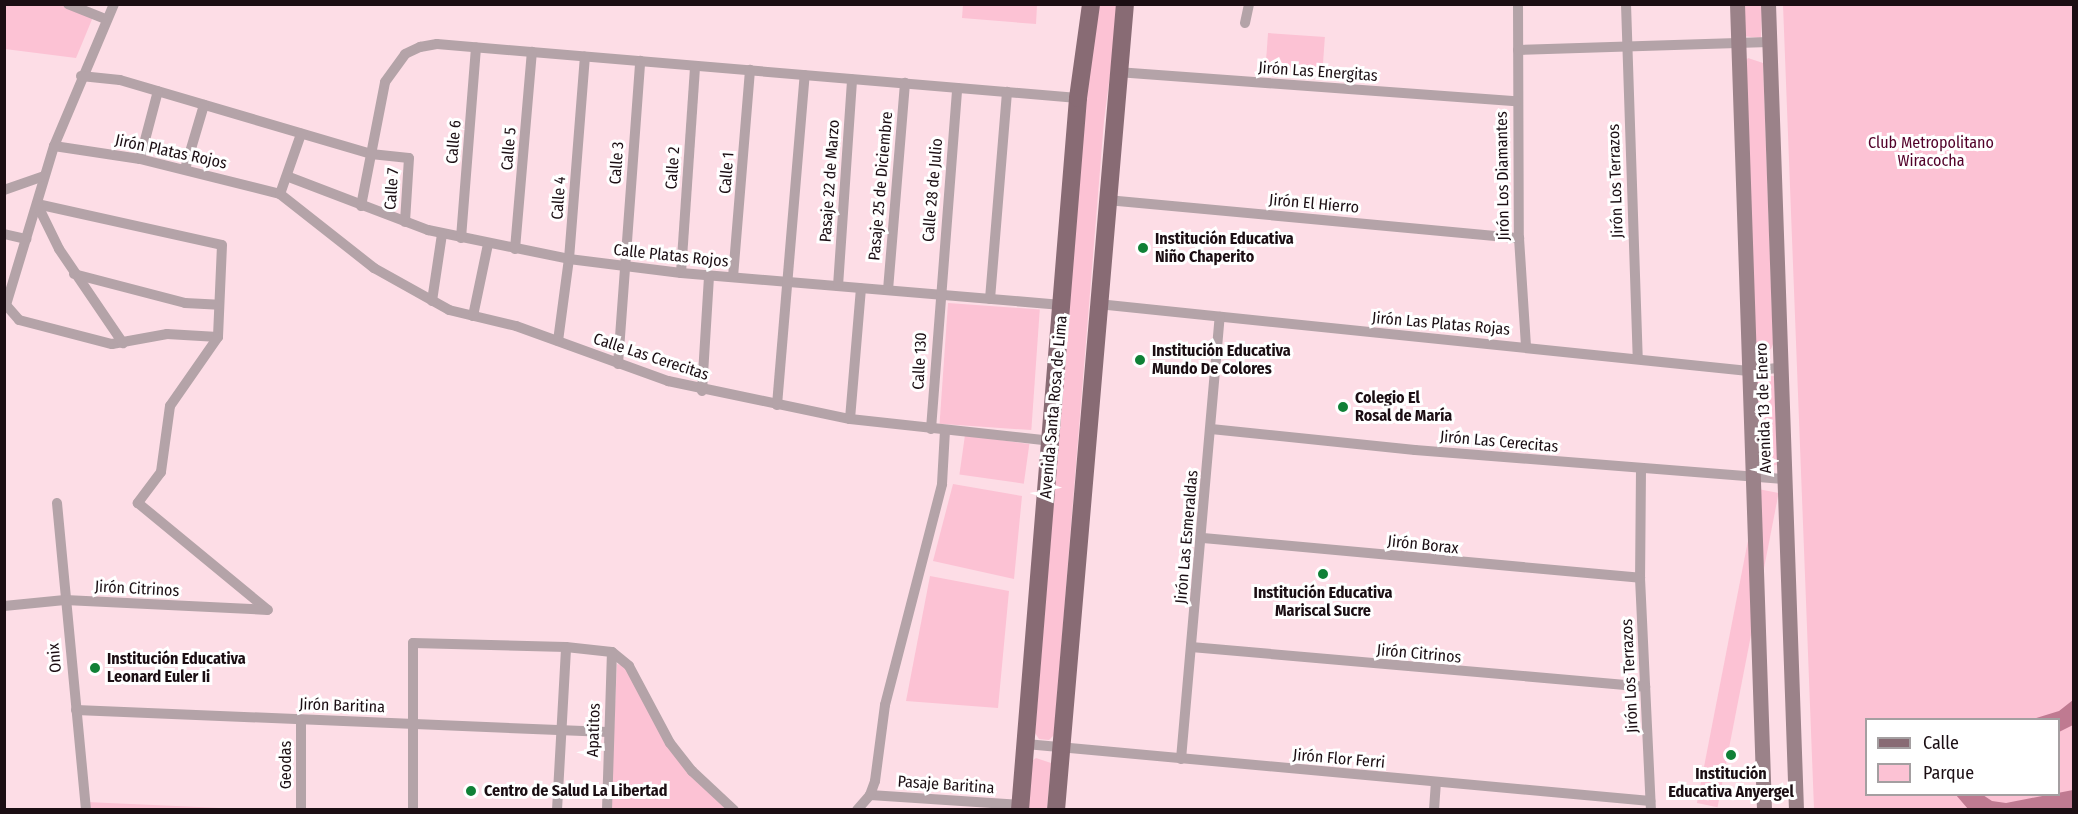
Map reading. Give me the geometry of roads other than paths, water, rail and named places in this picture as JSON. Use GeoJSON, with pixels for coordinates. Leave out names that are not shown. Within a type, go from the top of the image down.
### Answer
{"type":"FeatureCollection","features":[{"type":"Feature","properties":{"kind":"main road","name":"Avenida Santa Rosa de Lima"},"geometry":{"type":"LineString","coordinates":[[1020,807],[1052,441],[1078,98],[1091,4]]}},
{"type":"Feature","properties":{"kind":"main road"},"geometry":{"type":"LineString","coordinates":[[1056,810],[1117,72],[1125,4]]}},
{"type":"Feature","properties":{"kind":"main road","name":"Avenida 13 de Enero"},"geometry":{"type":"LineString","coordinates":[[1737,4],[1764,810]]}},
{"type":"Feature","properties":{"kind":"main road","name":"Avenida 13 de Enero"},"geometry":{"type":"LineString","coordinates":[[1768,4],[1796,810]]}},
{"type":"Feature","properties":{"kind":"street"},"geometry":{"type":"LineString","coordinates":[[68,4],[105,19]]}},
{"type":"Feature","properties":{"kind":"street"},"geometry":{"type":"LineString","coordinates":[[37,204],[222,245],[218,337],[167,333],[112,344],[19,320],[5,305],[54,146],[105,19],[114,4]]}},
{"type":"Feature","properties":{"kind":"street"},"geometry":{"type":"LineString","coordinates":[[1245,23],[1249,4]]}},
{"type":"Feature","properties":{"kind":"street","name":"Jirón Los Diamantes"},"geometry":{"type":"LineString","coordinates":[[1518,4],[1516,101],[1519,238],[1526,347]]}},
{"type":"Feature","properties":{"kind":"street","name":"Jirón Los Terrazos"},"geometry":{"type":"LineString","coordinates":[[1626,4],[1638,357]]}},
{"type":"Feature","properties":{"kind":"street"},"geometry":{"type":"LineString","coordinates":[[1518,50],[1770,42]]}},
{"type":"Feature","properties":{"kind":"street"},"geometry":{"type":"LineString","coordinates":[[361,206],[385,81],[405,54],[437,44],[1078,98]]}},
{"type":"Feature","properties":{"kind":"street","name":"Calle 6"},"geometry":{"type":"LineString","coordinates":[[461,238],[476,48]]}},
{"type":"Feature","properties":{"kind":"street","name":"Calle 5"},"geometry":{"type":"LineString","coordinates":[[516,249],[532,52]]}},
{"type":"Feature","properties":{"kind":"street","name":"Calle 4"},"geometry":{"type":"LineString","coordinates":[[558,341],[569,259],[585,57]]}},
{"type":"Feature","properties":{"kind":"street","name":"Calle 3"},"geometry":{"type":"LineString","coordinates":[[618,364],[640,61]]}},
{"type":"Feature","properties":{"kind":"street","name":"Calle 2"},"geometry":{"type":"LineString","coordinates":[[681,273],[695,66]]}},
{"type":"Feature","properties":{"kind":"street","name":"Calle 1"},"geometry":{"type":"LineString","coordinates":[[733,277],[750,70]]}},
{"type":"Feature","properties":{"kind":"street","name":"Jirón Las Energitas"},"geometry":{"type":"LineString","coordinates":[[1117,72],[1516,101]]}},
{"type":"Feature","properties":{"kind":"street"},"geometry":{"type":"LineString","coordinates":[[777,405],[805,75]]}},
{"type":"Feature","properties":{"kind":"street"},"geometry":{"type":"LineString","coordinates":[[81,76],[120,80],[371,154]]}},
{"type":"Feature","properties":{"kind":"street","name":"Pasaje 22 de Marzo"},"geometry":{"type":"LineString","coordinates":[[838,286],[852,79]]}},
{"type":"Feature","properties":{"kind":"street","name":"Pasaje 25 de Diciembre"},"geometry":{"type":"LineString","coordinates":[[888,290],[905,83]]}},
{"type":"Feature","properties":{"kind":"street","name":"Calle 28 de Julio"},"geometry":{"type":"LineString","coordinates":[[939,294],[957,88]]}},
{"type":"Feature","properties":{"kind":"street"},"geometry":{"type":"LineString","coordinates":[[140,159],[158,91]]}},
{"type":"Feature","properties":{"kind":"street"},"geometry":{"type":"LineString","coordinates":[[990,299],[1007,92]]}},
{"type":"Feature","properties":{"kind":"street"},"geometry":{"type":"LineString","coordinates":[[185,169],[204,105]]}},
{"type":"Feature","properties":{"kind":"street"},"geometry":{"type":"LineString","coordinates":[[280,194],[289,177],[302,134]]}},
{"type":"Feature","properties":{"kind":"street","name":"Jirón Platas Rojos"},"geometry":{"type":"LineString","coordinates":[[54,146],[140,159],[280,194]]}},
{"type":"Feature","properties":{"kind":"street","name":"Calle 7"},"geometry":{"type":"LineString","coordinates":[[371,154],[410,158],[405,222]]}},
{"type":"Feature","properties":{"kind":"street"},"geometry":{"type":"LineString","coordinates":[[4,190],[44,176]]}},
{"type":"Feature","properties":{"kind":"street","name":"Calle Platas Rojos"},"geometry":{"type":"LineString","coordinates":[[289,177],[361,206],[442,234],[569,259],[681,273],[1062,305]]}},
{"type":"Feature","properties":{"kind":"street","name":"Calle Las Cerecitas"},"geometry":{"type":"LineString","coordinates":[[280,194],[374,268],[432,302],[558,341],[618,364],[702,391],[850,419],[1052,441]]}},
{"type":"Feature","properties":{"kind":"street","name":"Jirón El Hierro"},"geometry":{"type":"LineString","coordinates":[[1107,200],[1519,238]]}},
{"type":"Feature","properties":{"kind":"street"},"geometry":{"type":"LineString","coordinates":[[37,204],[74,274],[123,343]]}},
{"type":"Feature","properties":{"kind":"street"},"geometry":{"type":"LineString","coordinates":[[4,234],[26,239]]}},
{"type":"Feature","properties":{"kind":"street"},"geometry":{"type":"LineString","coordinates":[[432,302],[442,234]]}},
{"type":"Feature","properties":{"kind":"street"},"geometry":{"type":"LineString","coordinates":[[473,316],[488,244]]}},
{"type":"Feature","properties":{"kind":"street"},"geometry":{"type":"LineString","coordinates":[[74,274],[185,303],[219,305]]}},
{"type":"Feature","properties":{"kind":"street"},"geometry":{"type":"LineString","coordinates":[[702,391],[709,275]]}},
{"type":"Feature","properties":{"kind":"street"},"geometry":{"type":"LineString","coordinates":[[850,419],[861,288]]}},
{"type":"Feature","properties":{"kind":"street","name":"Calle 130"},"geometry":{"type":"LineString","coordinates":[[931,429],[939,294]]}},
{"type":"Feature","properties":{"kind":"street","name":"Jirón Las Platas Rojas"},"geometry":{"type":"LineString","coordinates":[[1098,304],[1638,357],[1749,371],[1780,368]]}},
{"type":"Feature","properties":{"kind":"street","name":"Jirón Las Esmeraldas"},"geometry":{"type":"LineString","coordinates":[[1180,759],[1203,538],[1220,317]]}},
{"type":"Feature","properties":{"kind":"street","name":"Jirón Citrinos"},"geometry":{"type":"LineString","coordinates":[[4,606],[65,600],[268,610],[138,502],[161,472],[170,406],[218,337]]}},
{"type":"Feature","properties":{"kind":"street","name":"Jirón Las Cerecitas"},"geometry":{"type":"LineString","coordinates":[[1211,429],[1641,469],[1784,479]]}},
{"type":"Feature","properties":{"kind":"street"},"geometry":{"type":"LineString","coordinates":[[857,810],[870,795],[885,705],[942,484],[945,430]]}},
{"type":"Feature","properties":{"kind":"street","name":"Jirón Los Terrazos"},"geometry":{"type":"LineString","coordinates":[[1641,469],[1640,578],[1651,805]]}},
{"type":"Feature","properties":{"kind":"street","name":"Onix"},"geometry":{"type":"LineString","coordinates":[[57,503],[86,810]]}},
{"type":"Feature","properties":{"kind":"street","name":"Jirón Borax"},"geometry":{"type":"LineString","coordinates":[[1203,538],[1640,578]]}},
{"type":"Feature","properties":{"kind":"street"},"geometry":{"type":"LineString","coordinates":[[413,810],[415,724],[413,644],[566,647],[612,652],[629,666],[670,743],[692,771],[734,810]]}},
{"type":"Feature","properties":{"kind":"street"},"geometry":{"type":"LineString","coordinates":[[558,810],[566,647]]}},
{"type":"Feature","properties":{"kind":"street","name":"Jirón Citrinos"},"geometry":{"type":"LineString","coordinates":[[1191,647],[1645,687]]}},
{"type":"Feature","properties":{"kind":"street","name":"Apatitos"},"geometry":{"type":"LineString","coordinates":[[607,810],[612,652]]}},
{"type":"Feature","properties":{"kind":"street","name":"Jirón Baritina"},"geometry":{"type":"LineString","coordinates":[[76,710],[562,728],[608,732]]}},
{"type":"Feature","properties":{"kind":"street","name":"Geodas"},"geometry":{"type":"LineString","coordinates":[[301,720],[301,810]]}},
{"type":"Feature","properties":{"kind":"street","name":"Jirón Flor Ferri"},"geometry":{"type":"LineString","coordinates":[[1026,744],[1436,782],[1651,805]]}},
{"type":"Feature","properties":{"kind":"street"},"geometry":{"type":"LineString","coordinates":[[1434,810],[1436,782]]}},
{"type":"Feature","properties":{"kind":"street","name":"Pasaje Baritina"},"geometry":{"type":"LineString","coordinates":[[870,795],[1020,807]]}},
{"type":"Feature","properties":{"kind":"place","name":"Institución Educativa Niño Chaperito"},"geometry":{"type":"Point","coordinates":[1143,248]}},
{"type":"Feature","properties":{"kind":"place","name":"Institución Educativa Mundo De Colores"},"geometry":{"type":"Point","coordinates":[1140,360]}},
{"type":"Feature","properties":{"kind":"place","name":"Colegio El Rosal de María"},"geometry":{"type":"Point","coordinates":[1343,407]}},
{"type":"Feature","properties":{"kind":"place","name":"Institución Educativa Mariscal Sucre"},"geometry":{"type":"Point","coordinates":[1323,574]}},
{"type":"Feature","properties":{"kind":"place","name":"Institución Educativa Leonard Euler Ii"},"geometry":{"type":"Point","coordinates":[95,668]}},
{"type":"Feature","properties":{"kind":"place","name":"Institución Educativa Anyergel"},"geometry":{"type":"Point","coordinates":[1731,755]}},
{"type":"Feature","properties":{"kind":"place","name":"Centro de Salud La Libertad"},"geometry":{"type":"Point","coordinates":[471,791]}},
{"type":"Feature","properties":{"kind":"park label","name":"Club Metropolitano Wiracocha"},"geometry":{"type":"Point","coordinates":[1931,152]}}]}
